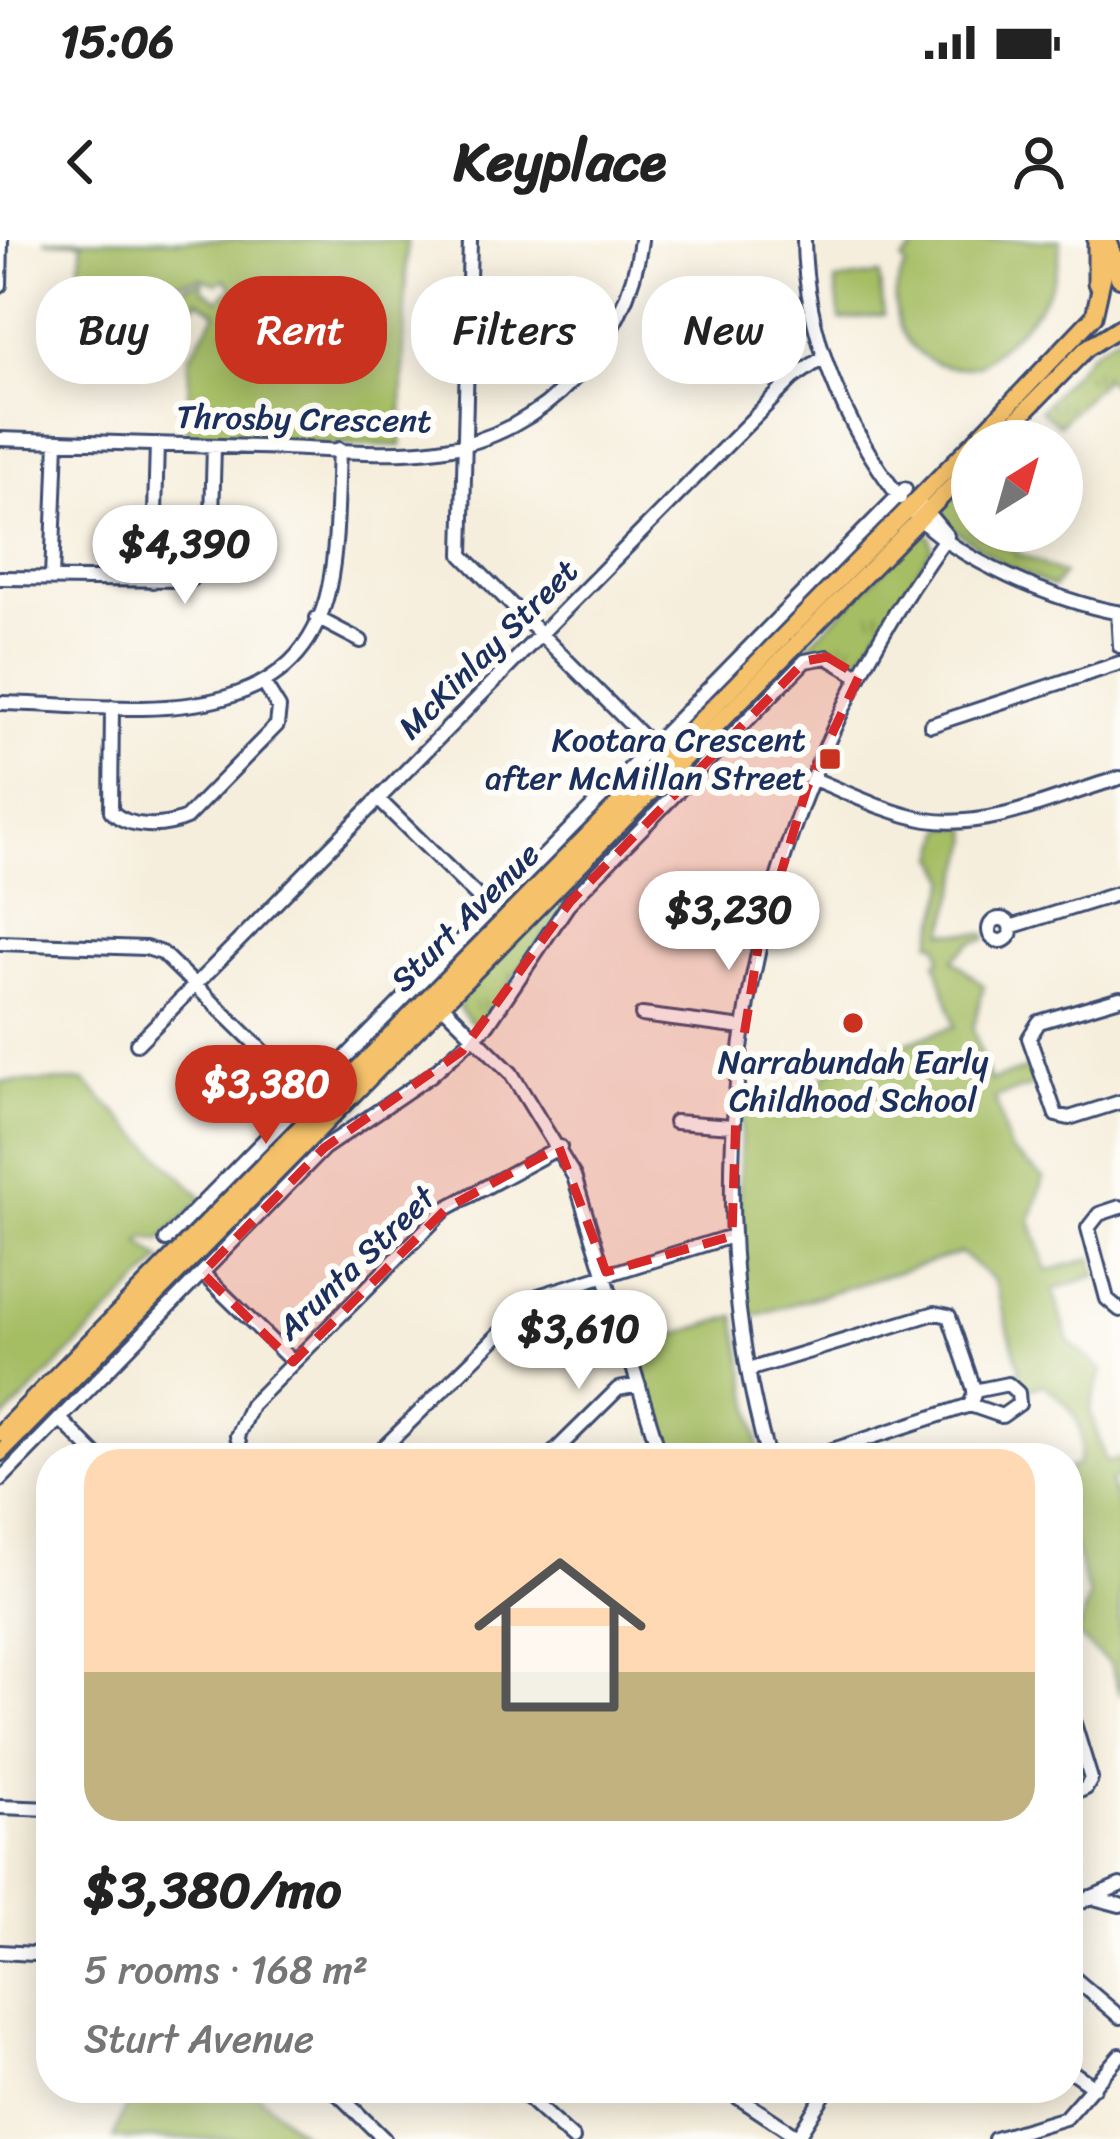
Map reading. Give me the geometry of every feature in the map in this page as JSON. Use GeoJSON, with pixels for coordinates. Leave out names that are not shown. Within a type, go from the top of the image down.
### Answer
{"type":"FeatureCollection","features":[{"type":"Feature","properties":{"kind":"highway"},"geometry":{"type":"LineString","coordinates":[[1105,242],[1120,277]]}},
{"type":"Feature","properties":{"kind":"main road","name":"Sturt Avenue"},"geometry":{"type":"LineString","coordinates":[[995,420],[1073,341],[1100,304],[1105,242]]}},
{"type":"Feature","properties":{"kind":"main road"},"geometry":{"type":"LineString","coordinates":[[1017,420],[1087,348],[1120,327]]}},
{"type":"Feature","properties":{"kind":"main road","name":"Sturt Avenue"},"geometry":{"type":"LineString","coordinates":[[1,1439],[319,1107],[436,999],[663,758],[951,465]]}},
{"type":"Feature","properties":{"kind":"main road","name":"Sturt Avenue"},"geometry":{"type":"LineString","coordinates":[[913,504],[951,480]]}},
{"type":"Feature","properties":{"kind":"main road","name":"Sturt Avenue"},"geometry":{"type":"LineString","coordinates":[[1,1439],[51,1399],[319,1107]]}},
{"type":"Feature","properties":{"kind":"street"},"geometry":{"type":"LineString","coordinates":[[0,286],[2,240]]}},
{"type":"Feature","properties":{"kind":"street"},"geometry":{"type":"LineString","coordinates":[[470,240],[463,557],[663,758]]}},
{"type":"Feature","properties":{"kind":"street","name":"Throsby Crescent"},"geometry":{"type":"LineString","coordinates":[[0,439],[406,452],[463,444],[522,420],[581,372],[620,311],[640,240]]}},
{"type":"Feature","properties":{"kind":"street"},"geometry":{"type":"LineString","coordinates":[[804,240],[809,298],[824,358],[852,422],[892,480],[947,536],[1029,585],[1119,613],[1120,646]]}},
{"type":"Feature","properties":{"kind":"street","name":"McKinlay Street"},"geometry":{"type":"LineString","coordinates":[[136,1044],[797,374],[824,358]]}},
{"type":"Feature","properties":{"kind":"street"},"geometry":{"type":"LineString","coordinates":[[52,580],[57,441]]}},
{"type":"Feature","properties":{"kind":"street"},"geometry":{"type":"LineString","coordinates":[[153,581],[157,444]]}},
{"type":"Feature","properties":{"kind":"street"},"geometry":{"type":"LineString","coordinates":[[0,578],[186,582],[212,554],[214,446]]}},
{"type":"Feature","properties":{"kind":"street"},"geometry":{"type":"LineString","coordinates":[[0,703],[112,707],[214,703],[263,682],[289,659],[317,618],[328,590],[339,449]]}},
{"type":"Feature","properties":{"kind":"street"},"geometry":{"type":"LineString","coordinates":[[765,1443],[748,1370],[732,1236],[733,1126],[743,1028],[766,915],[812,778],[859,676],[947,536]]}},
{"type":"Feature","properties":{"kind":"street"},"geometry":{"type":"LineString","coordinates":[[317,618],[361,640]]}},
{"type":"Feature","properties":{"kind":"street","name":"Sturt Avenue"},"geometry":{"type":"LineString","coordinates":[[36,1443],[324,1148],[475,1037],[508,1000],[570,902],[805,661],[827,657],[859,676]]}},
{"type":"Feature","properties":{"kind":"street"},"geometry":{"type":"LineString","coordinates":[[931,724],[1120,663]]}},
{"type":"Feature","properties":{"kind":"street"},"geometry":{"type":"LineString","coordinates":[[112,707],[111,811],[129,823],[179,822],[277,724],[278,708],[263,682]]}},
{"type":"Feature","properties":{"kind":"street","name":"Sturt Avenue"},"geometry":{"type":"LineString","coordinates":[[166,1240],[319,1107],[491,910],[663,758]]}},
{"type":"Feature","properties":{"kind":"street"},"geometry":{"type":"LineString","coordinates":[[812,778],[906,815],[958,821],[1120,778]]}},
{"type":"Feature","properties":{"kind":"street"},"geometry":{"type":"LineString","coordinates":[[378,800],[491,910]]}},
{"type":"Feature","properties":{"kind":"street"},"geometry":{"type":"LineString","coordinates":[[1010,927],[1120,893]]}},
{"type":"Feature","properties":{"kind":"street"},"geometry":{"type":"LineString","coordinates":[[718,901],[766,915]]}},
{"type":"Feature","properties":{"kind":"street"},"geometry":{"type":"LineString","coordinates":[[0,943],[146,948],[162,953],[319,1107]]}},
{"type":"Feature","properties":{"kind":"street"},"geometry":{"type":"LineString","coordinates":[[1120,998],[1039,1022],[1029,1036],[1056,1115],[1069,1118],[1120,1102]]}},
{"type":"Feature","properties":{"kind":"street"},"geometry":{"type":"LineString","coordinates":[[436,999],[520,1086],[560,1147],[606,1272],[657,1443]]}},
{"type":"Feature","properties":{"kind":"street"},"geometry":{"type":"LineString","coordinates":[[642,1016],[743,1028]]}},
{"type":"Feature","properties":{"kind":"street"},"geometry":{"type":"LineString","coordinates":[[675,1122],[733,1126]]}},
{"type":"Feature","properties":{"kind":"street","name":"Arunta Street"},"geometry":{"type":"LineString","coordinates":[[239,1443],[241,1418],[447,1208],[560,1147]]}},
{"type":"Feature","properties":{"kind":"street"},"geometry":{"type":"LineString","coordinates":[[1120,1207],[1099,1214],[1088,1228],[1108,1299],[1120,1310]]}},
{"type":"Feature","properties":{"kind":"street"},"geometry":{"type":"LineString","coordinates":[[388,1443],[538,1296],[732,1236]]}},
{"type":"Feature","properties":{"kind":"street"},"geometry":{"type":"LineString","coordinates":[[202,1274],[293,1362]]}},
{"type":"Feature","properties":{"kind":"street"},"geometry":{"type":"LineString","coordinates":[[748,1370],[943,1312],[952,1323],[972,1398],[849,1443]]}},
{"type":"Feature","properties":{"kind":"street"},"geometry":{"type":"LineString","coordinates":[[563,1443],[618,1389],[639,1384]]}},
{"type":"Feature","properties":{"kind":"street"},"geometry":{"type":"LineString","coordinates":[[60,1419],[84,1443]]}},
{"type":"Feature","properties":{"kind":"street","name":"Sturt Avenue"},"geometry":{"type":"LineString","coordinates":[[0,1480],[36,1443]]}},
{"type":"Feature","properties":{"kind":"street"},"geometry":{"type":"LineString","coordinates":[[1083,1753],[1091,1779],[1083,1789]]}},
{"type":"Feature","properties":{"kind":"street"},"geometry":{"type":"LineString","coordinates":[[0,1807],[36,1808]]}},
{"type":"Feature","properties":{"kind":"street"},"geometry":{"type":"LineString","coordinates":[[1083,1901],[1120,1885]]}},
{"type":"Feature","properties":{"kind":"street"},"geometry":{"type":"LineString","coordinates":[[1090,1898],[1120,1906]]}},
{"type":"Feature","properties":{"kind":"street"},"geometry":{"type":"LineString","coordinates":[[0,1952],[36,1954]]}},
{"type":"Feature","properties":{"kind":"street"},"geometry":{"type":"LineString","coordinates":[[1083,1985],[1120,2017]]}},
{"type":"Feature","properties":{"kind":"street"},"geometry":{"type":"LineString","coordinates":[[1083,2099],[1120,2055]]}},
{"type":"Feature","properties":{"kind":"street"},"geometry":{"type":"LineString","coordinates":[[1083,2079],[1094,2087]]}},
{"type":"Feature","properties":{"kind":"street"},"geometry":{"type":"LineString","coordinates":[[347,2103],[384,2139]]}},
{"type":"Feature","properties":{"kind":"street"},"geometry":{"type":"LineString","coordinates":[[533,2103],[573,2139]]}},
{"type":"Feature","properties":{"kind":"street"},"geometry":{"type":"LineString","coordinates":[[746,2103],[798,2138],[819,2103]]}},
{"type":"Feature","properties":{"kind":"street"},"geometry":{"type":"LineString","coordinates":[[995,2139],[1065,2118],[1079,2103]]}},
{"type":"Feature","properties":{"kind":"highlighted area"},"geometry":{"type":"Polygon","coordinates":[[[827,657],[859,676],[807,788],[758,948],[737,1079],[732,1236],[606,1272],[559,1147],[447,1208],[293,1362],[202,1273],[324,1148],[462,1051],[570,902],[805,661],[827,657]]]}},
{"type":"Feature","properties":{"kind":"green space"},"geometry":{"type":"Polygon","coordinates":[[[44,240],[407,240],[401,446],[190,439],[180,412],[188,411],[191,354],[215,315],[215,384],[387,384],[387,276],[215,276],[215,283],[191,280],[191,276],[79,276],[82,242],[44,240]]]}},
{"type":"Feature","properties":{"kind":"green space"},"geometry":{"type":"Polygon","coordinates":[[[924,240],[1060,240],[1059,260],[1046,295],[1024,324],[980,364],[958,367],[921,355],[899,325],[895,306],[906,266],[902,261],[924,240]]]}},
{"type":"Feature","properties":{"kind":"green space"},"geometry":{"type":"Polygon","coordinates":[[[879,275],[884,315],[840,320],[835,281],[879,275]]]}},
{"type":"Feature","properties":{"kind":"green space"},"geometry":{"type":"Polygon","coordinates":[[[202,282],[202,289],[215,298],[215,312],[198,300],[191,307],[191,285],[202,282]]]}},
{"type":"Feature","properties":{"kind":"green space"},"geometry":{"type":"Polygon","coordinates":[[[1120,333],[1120,392],[1105,378],[1064,420],[1053,420],[1040,410],[1091,352],[1120,333]]]}},
{"type":"Feature","properties":{"kind":"green space"},"geometry":{"type":"Polygon","coordinates":[[[951,497],[951,527],[942,521],[944,505],[951,497]]]}},
{"type":"Feature","properties":{"kind":"green space"},"geometry":{"type":"Polygon","coordinates":[[[919,534],[930,536],[932,548],[862,656],[847,662],[818,651],[799,660],[586,877],[479,1025],[469,1021],[458,1007],[471,983],[919,534]]]}},
{"type":"Feature","properties":{"kind":"green space"},"geometry":{"type":"Polygon","coordinates":[[[987,552],[1016,552],[1063,574],[1054,587],[987,552]]]}},
{"type":"Feature","properties":{"kind":"green space"},"geometry":{"type":"Polygon","coordinates":[[[945,827],[969,827],[971,841],[944,932],[985,934],[987,939],[972,942],[953,959],[984,986],[973,1028],[990,1081],[1033,1067],[1039,1084],[995,1098],[1010,1150],[1044,1178],[1031,1220],[1047,1271],[1092,1258],[1097,1275],[1053,1290],[1069,1342],[1102,1370],[1090,1411],[1106,1462],[1120,1459],[1120,1478],[1110,1481],[1120,1513],[1120,1696],[1110,1664],[1083,1641],[1089,1596],[1083,1576],[1080,1429],[1063,1400],[1043,1384],[1024,1390],[1008,1377],[1020,1370],[994,1281],[961,1253],[747,1318],[739,1199],[742,1102],[800,1113],[827,1073],[955,1026],[936,962],[941,959],[938,944],[931,942],[949,879],[937,857],[945,827]]]}},
{"type":"Feature","properties":{"kind":"green space"},"geometry":{"type":"Polygon","coordinates":[[[84,1081],[203,1198],[160,1241],[145,1238],[140,1243],[162,1260],[0,1423],[0,1082],[84,1081]]]}},
{"type":"Feature","properties":{"kind":"green space"},"geometry":{"type":"Polygon","coordinates":[[[735,1316],[758,1443],[663,1443],[634,1347],[735,1316]]]}},
{"type":"Feature","properties":{"kind":"green space"},"geometry":{"type":"Polygon","coordinates":[[[127,2103],[267,2103],[308,2139],[113,2139],[127,2103]]]}},
{"type":"Feature","properties":{"kind":"place","name":"Kootara Crescent after McMillan Street"},"geometry":{"type":"Point","coordinates":[830,759]}},
{"type":"Feature","properties":{"kind":"place","name":"Narrabundah Early Childhood School"},"geometry":{"type":"Point","coordinates":[853,1023]}}]}
